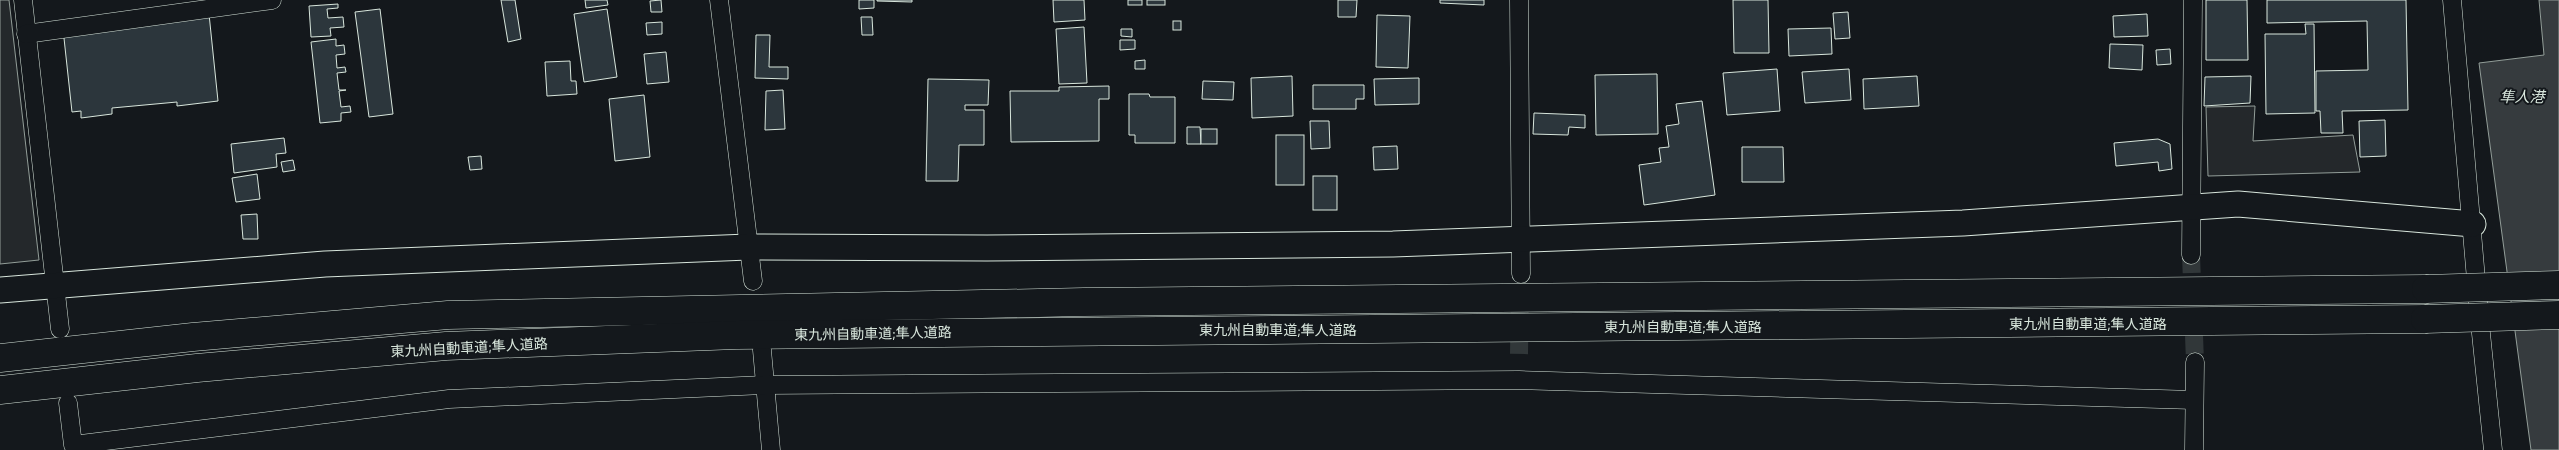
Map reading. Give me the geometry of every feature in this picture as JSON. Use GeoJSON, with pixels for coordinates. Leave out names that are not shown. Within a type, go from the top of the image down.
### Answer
{"type":"FeatureCollection","features":[{"type":"Feature","properties":{"kind":"highway","name":"東九州自動車道;隼人道路"},"geometry":{"type":"LineString","coordinates":[[0,358],[193,337],[448,315],[1064,302],[2426,289],[2559,285]]}},
{"type":"Feature","properties":{"kind":"highway","name":"東九州自動車道;隼人道路"},"geometry":{"type":"LineString","coordinates":[[0,390],[197,368],[446,346],[736,335],[2425,319],[2559,315]]}},
{"type":"Feature","properties":{"kind":"street"},"geometry":{"type":"LineString","coordinates":[[23,0],[60,329]]}},
{"type":"Feature","properties":{"kind":"street"},"geometry":{"type":"LineString","coordinates":[[26,34],[272,0]]}},
{"type":"Feature","properties":{"kind":"street"},"geometry":{"type":"LineString","coordinates":[[719,0],[753,281]]}},
{"type":"Feature","properties":{"kind":"street"},"geometry":{"type":"LineString","coordinates":[[1519,0],[1521,274]]}},
{"type":"Feature","properties":{"kind":"street"},"geometry":{"type":"LineString","coordinates":[[2191,255],[2193,0]]}},
{"type":"Feature","properties":{"kind":"street"},"geometry":{"type":"LineString","coordinates":[[2452,0],[2473,224],[2479,314],[2493,450]]}},
{"type":"Feature","properties":{"kind":"street"},"geometry":{"type":"LineString","coordinates":[[0,290],[56,284],[325,264],[748,247],[1016,248],[1393,244],[1963,223],[2238,204],[2473,224]]}},
{"type":"Feature","properties":{"kind":"street"},"geometry":{"type":"LineString","coordinates":[[762,350],[771,450]]}},
{"type":"Feature","properties":{"kind":"street"},"geometry":{"type":"LineString","coordinates":[[2194,450],[2195,362]]}},
{"type":"Feature","properties":{"kind":"street"},"geometry":{"type":"LineString","coordinates":[[68,403],[73,445],[449,399],[765,386],[1519,380],[2194,400]]}},
{"type":"Feature","properties":{"kind":"shaded area"},"geometry":{"type":"Polygon","coordinates":[[[0,0],[9,0],[39,260],[0,264],[0,0]]]}},
{"type":"Feature","properties":{"kind":"shaded area"},"geometry":{"type":"Polygon","coordinates":[[[2255,106],[2253,141],[2353,135],[2360,172],[2208,176],[2206,107],[2255,106]]]}},
{"type":"Feature","properties":{"kind":"water","name":"隼人港"},"geometry":{"type":"Polygon","coordinates":[[[2539,0],[2559,0],[2559,450],[2531,450],[2479,63],[2544,55],[2539,0]]]}},
{"type":"Feature","properties":{"kind":"building"},"geometry":{"type":"Polygon","coordinates":[[[501,0],[515,0],[521,39],[508,42],[501,0]]]}},
{"type":"Feature","properties":{"kind":"building"},"geometry":{"type":"Polygon","coordinates":[[[585,0],[607,0],[608,5],[586,8],[585,0]]]}},
{"type":"Feature","properties":{"kind":"building"},"geometry":{"type":"Polygon","coordinates":[[[661,0],[662,12],[651,12],[650,1],[661,0]]]}},
{"type":"Feature","properties":{"kind":"building"},"geometry":{"type":"Polygon","coordinates":[[[859,0],[874,0],[874,8],[859,9],[859,0]]]}},
{"type":"Feature","properties":{"kind":"building"},"geometry":{"type":"Polygon","coordinates":[[[912,0],[912,2],[877,1],[912,0]]]}},
{"type":"Feature","properties":{"kind":"building"},"geometry":{"type":"Polygon","coordinates":[[[1053,0],[1084,0],[1085,20],[1054,22],[1053,0]]]}},
{"type":"Feature","properties":{"kind":"building"},"geometry":{"type":"Polygon","coordinates":[[[1128,0],[1142,0],[1142,5],[1128,5],[1128,0]]]}},
{"type":"Feature","properties":{"kind":"building"},"geometry":{"type":"Polygon","coordinates":[[[1147,0],[1165,0],[1165,5],[1147,5],[1147,0]]]}},
{"type":"Feature","properties":{"kind":"building"},"geometry":{"type":"Polygon","coordinates":[[[1338,0],[1357,0],[1356,17],[1338,17],[1338,0]]]}},
{"type":"Feature","properties":{"kind":"building"},"geometry":{"type":"Polygon","coordinates":[[[1440,0],[1484,0],[1484,5],[1440,3],[1440,0]]]}},
{"type":"Feature","properties":{"kind":"building"},"geometry":{"type":"Polygon","coordinates":[[[1733,0],[1768,0],[1769,53],[1734,53],[1733,0]]]}},
{"type":"Feature","properties":{"kind":"building"},"geometry":{"type":"Polygon","coordinates":[[[2206,0],[2247,0],[2248,60],[2206,60],[2206,0]]]}},
{"type":"Feature","properties":{"kind":"building"},"geometry":{"type":"Polygon","coordinates":[[[2267,0],[2406,0],[2408,110],[2342,111],[2343,133],[2321,133],[2320,111],[2316,111],[2316,71],[2368,70],[2367,21],[2267,23],[2267,0]]]}},
{"type":"Feature","properties":{"kind":"building"},"geometry":{"type":"Polygon","coordinates":[[[338,4],[338,8],[327,9],[328,18],[343,17],[344,27],[330,28],[331,36],[311,37],[309,6],[338,4]]]}},
{"type":"Feature","properties":{"kind":"building"},"geometry":{"type":"Polygon","coordinates":[[[380,9],[393,114],[369,117],[355,12],[380,9]]]}},
{"type":"Feature","properties":{"kind":"building"},"geometry":{"type":"Polygon","coordinates":[[[607,9],[617,77],[584,82],[574,14],[607,9]]]}},
{"type":"Feature","properties":{"kind":"building"},"geometry":{"type":"Polygon","coordinates":[[[1848,12],[1850,38],[1835,39],[1833,13],[1848,12]]]}},
{"type":"Feature","properties":{"kind":"building"},"geometry":{"type":"Polygon","coordinates":[[[209,14],[218,101],[177,106],[177,102],[112,108],[112,114],[81,118],[81,111],[72,112],[63,29],[209,14]]]}},
{"type":"Feature","properties":{"kind":"building"},"geometry":{"type":"Polygon","coordinates":[[[2147,14],[2148,36],[2114,37],[2113,16],[2147,14]]]}},
{"type":"Feature","properties":{"kind":"building"},"geometry":{"type":"Polygon","coordinates":[[[1377,15],[1410,16],[1408,68],[1376,67],[1377,15]]]}},
{"type":"Feature","properties":{"kind":"building"},"geometry":{"type":"Polygon","coordinates":[[[861,17],[872,17],[873,35],[862,35],[861,17]]]}},
{"type":"Feature","properties":{"kind":"building"},"geometry":{"type":"Polygon","coordinates":[[[1173,21],[1181,21],[1181,30],[1173,30],[1173,21]]]}},
{"type":"Feature","properties":{"kind":"building"},"geometry":{"type":"Polygon","coordinates":[[[662,22],[662,34],[647,35],[646,23],[662,22]]]}},
{"type":"Feature","properties":{"kind":"building"},"geometry":{"type":"Polygon","coordinates":[[[2305,24],[2314,24],[2315,113],[2266,114],[2265,34],[2306,34],[2305,24]]]}},
{"type":"Feature","properties":{"kind":"building"},"geometry":{"type":"Polygon","coordinates":[[[1084,27],[1087,83],[1059,84],[1056,29],[1084,27]]]}},
{"type":"Feature","properties":{"kind":"building"},"geometry":{"type":"Polygon","coordinates":[[[1831,28],[1832,54],[1789,56],[1788,29],[1831,28]]]}},
{"type":"Feature","properties":{"kind":"building"},"geometry":{"type":"Polygon","coordinates":[[[1121,29],[1132,29],[1132,37],[1121,36],[1121,29]]]}},
{"type":"Feature","properties":{"kind":"building"},"geometry":{"type":"Polygon","coordinates":[[[756,35],[770,35],[769,67],[788,67],[788,79],[755,78],[756,35]]]}},
{"type":"Feature","properties":{"kind":"building"},"geometry":{"type":"Polygon","coordinates":[[[336,39],[336,46],[344,45],[345,54],[336,55],[337,68],[345,67],[346,72],[337,73],[339,90],[346,90],[339,91],[341,107],[350,106],[351,112],[341,113],[341,121],[320,123],[311,42],[336,39]]]}},
{"type":"Feature","properties":{"kind":"building"},"geometry":{"type":"Polygon","coordinates":[[[1120,40],[1135,40],[1135,49],[1120,50],[1120,40]]]}},
{"type":"Feature","properties":{"kind":"building"},"geometry":{"type":"Polygon","coordinates":[[[2110,44],[2143,45],[2142,70],[2109,68],[2110,44]]]}},
{"type":"Feature","properties":{"kind":"building"},"geometry":{"type":"Polygon","coordinates":[[[2170,49],[2171,64],[2157,65],[2156,50],[2170,49]]]}},
{"type":"Feature","properties":{"kind":"building"},"geometry":{"type":"Polygon","coordinates":[[[666,52],[669,82],[647,84],[644,54],[666,52]]]}},
{"type":"Feature","properties":{"kind":"building"},"geometry":{"type":"Polygon","coordinates":[[[1145,60],[1145,69],[1135,69],[1135,61],[1145,60]]]}},
{"type":"Feature","properties":{"kind":"building"},"geometry":{"type":"Polygon","coordinates":[[[570,61],[571,81],[576,81],[577,94],[547,96],[545,62],[570,61]]]}},
{"type":"Feature","properties":{"kind":"building"},"geometry":{"type":"Polygon","coordinates":[[[1777,69],[1780,111],[1727,115],[1723,73],[1777,69]]]}},
{"type":"Feature","properties":{"kind":"building"},"geometry":{"type":"Polygon","coordinates":[[[1849,69],[1851,100],[1805,103],[1802,72],[1849,69]]]}},
{"type":"Feature","properties":{"kind":"building"},"geometry":{"type":"Polygon","coordinates":[[[1657,74],[1658,134],[1596,135],[1595,75],[1657,74]]]}},
{"type":"Feature","properties":{"kind":"building"},"geometry":{"type":"Polygon","coordinates":[[[1292,76],[1293,116],[1252,118],[1251,78],[1292,76]]]}},
{"type":"Feature","properties":{"kind":"building"},"geometry":{"type":"Polygon","coordinates":[[[1917,76],[1919,106],[1864,109],[1863,79],[1917,76]]]}},
{"type":"Feature","properties":{"kind":"building"},"geometry":{"type":"Polygon","coordinates":[[[2251,76],[2250,103],[2204,106],[2205,77],[2251,76]]]}},
{"type":"Feature","properties":{"kind":"building"},"geometry":{"type":"Polygon","coordinates":[[[1419,78],[1419,104],[1375,105],[1374,79],[1419,78]]]}},
{"type":"Feature","properties":{"kind":"building"},"geometry":{"type":"Polygon","coordinates":[[[928,79],[989,80],[988,105],[965,105],[965,110],[984,110],[984,145],[959,145],[958,181],[926,181],[928,79]]]}},
{"type":"Feature","properties":{"kind":"building"},"geometry":{"type":"Polygon","coordinates":[[[1203,81],[1234,82],[1233,100],[1202,99],[1203,81]]]}},
{"type":"Feature","properties":{"kind":"building"},"geometry":{"type":"Polygon","coordinates":[[[1313,85],[1364,85],[1364,99],[1356,99],[1356,109],[1313,109],[1313,85]]]}},
{"type":"Feature","properties":{"kind":"building"},"geometry":{"type":"Polygon","coordinates":[[[1109,86],[1109,99],[1099,99],[1099,141],[1011,142],[1010,91],[1059,91],[1059,87],[1109,86]]]}},
{"type":"Feature","properties":{"kind":"building"},"geometry":{"type":"Polygon","coordinates":[[[783,90],[785,129],[765,130],[766,91],[783,90]]]}},
{"type":"Feature","properties":{"kind":"building"},"geometry":{"type":"Polygon","coordinates":[[[1129,94],[1149,94],[1150,97],[1175,97],[1175,143],[1135,143],[1135,135],[1129,135],[1129,94]]]}},
{"type":"Feature","properties":{"kind":"building"},"geometry":{"type":"Polygon","coordinates":[[[644,95],[650,157],[615,161],[609,99],[644,95]]]}},
{"type":"Feature","properties":{"kind":"building"},"geometry":{"type":"Polygon","coordinates":[[[1702,101],[1715,195],[1644,205],[1639,165],[1661,162],[1659,148],[1669,147],[1666,126],[1679,124],[1676,104],[1702,101]]]}},
{"type":"Feature","properties":{"kind":"building"},"geometry":{"type":"Polygon","coordinates":[[[1534,113],[1585,115],[1585,128],[1569,127],[1568,135],[1533,134],[1534,113]]]}},
{"type":"Feature","properties":{"kind":"building"},"geometry":{"type":"Polygon","coordinates":[[[2385,120],[2386,156],[2360,157],[2359,121],[2385,120]]]}},
{"type":"Feature","properties":{"kind":"building"},"geometry":{"type":"Polygon","coordinates":[[[1310,121],[1329,121],[1330,148],[1311,149],[1310,121]]]}},
{"type":"Feature","properties":{"kind":"building"},"geometry":{"type":"Polygon","coordinates":[[[1187,127],[1200,127],[1201,144],[1187,144],[1187,127]]]}},
{"type":"Feature","properties":{"kind":"building"},"geometry":{"type":"Polygon","coordinates":[[[1201,129],[1217,129],[1217,144],[1201,144],[1201,129]]]}},
{"type":"Feature","properties":{"kind":"building"},"geometry":{"type":"Polygon","coordinates":[[[1276,135],[1304,135],[1304,185],[1276,185],[1276,135]]]}},
{"type":"Feature","properties":{"kind":"building"},"geometry":{"type":"Polygon","coordinates":[[[284,138],[286,153],[276,154],[277,167],[234,173],[231,144],[284,138]]]}},
{"type":"Feature","properties":{"kind":"building"},"geometry":{"type":"Polygon","coordinates":[[[2158,139],[2170,144],[2172,169],[2159,171],[2158,162],[2116,166],[2114,143],[2158,139]]]}},
{"type":"Feature","properties":{"kind":"building"},"geometry":{"type":"Polygon","coordinates":[[[1397,146],[1398,169],[1374,170],[1373,147],[1397,146]]]}},
{"type":"Feature","properties":{"kind":"building"},"geometry":{"type":"Polygon","coordinates":[[[1742,147],[1783,147],[1784,182],[1742,182],[1742,147]]]}},
{"type":"Feature","properties":{"kind":"building"},"geometry":{"type":"Polygon","coordinates":[[[481,156],[482,169],[470,170],[468,157],[481,156]]]}},
{"type":"Feature","properties":{"kind":"building"},"geometry":{"type":"Polygon","coordinates":[[[293,160],[295,170],[283,172],[281,162],[293,160]]]}},
{"type":"Feature","properties":{"kind":"building"},"geometry":{"type":"Polygon","coordinates":[[[257,174],[260,199],[236,202],[232,178],[257,174]]]}},
{"type":"Feature","properties":{"kind":"building"},"geometry":{"type":"Polygon","coordinates":[[[1313,176],[1337,176],[1337,210],[1313,210],[1313,176]]]}},
{"type":"Feature","properties":{"kind":"building"},"geometry":{"type":"Polygon","coordinates":[[[257,214],[258,239],[243,239],[241,215],[257,214]]]}},
{"type":"Feature","properties":{"kind":"tunnel"},"geometry":{"type":"LineString","coordinates":[[2191,255],[2195,362]]}},
{"type":"Feature","properties":{"kind":"tunnel"},"geometry":{"type":"LineString","coordinates":[[1519,354],[1520,287]]}}]}
